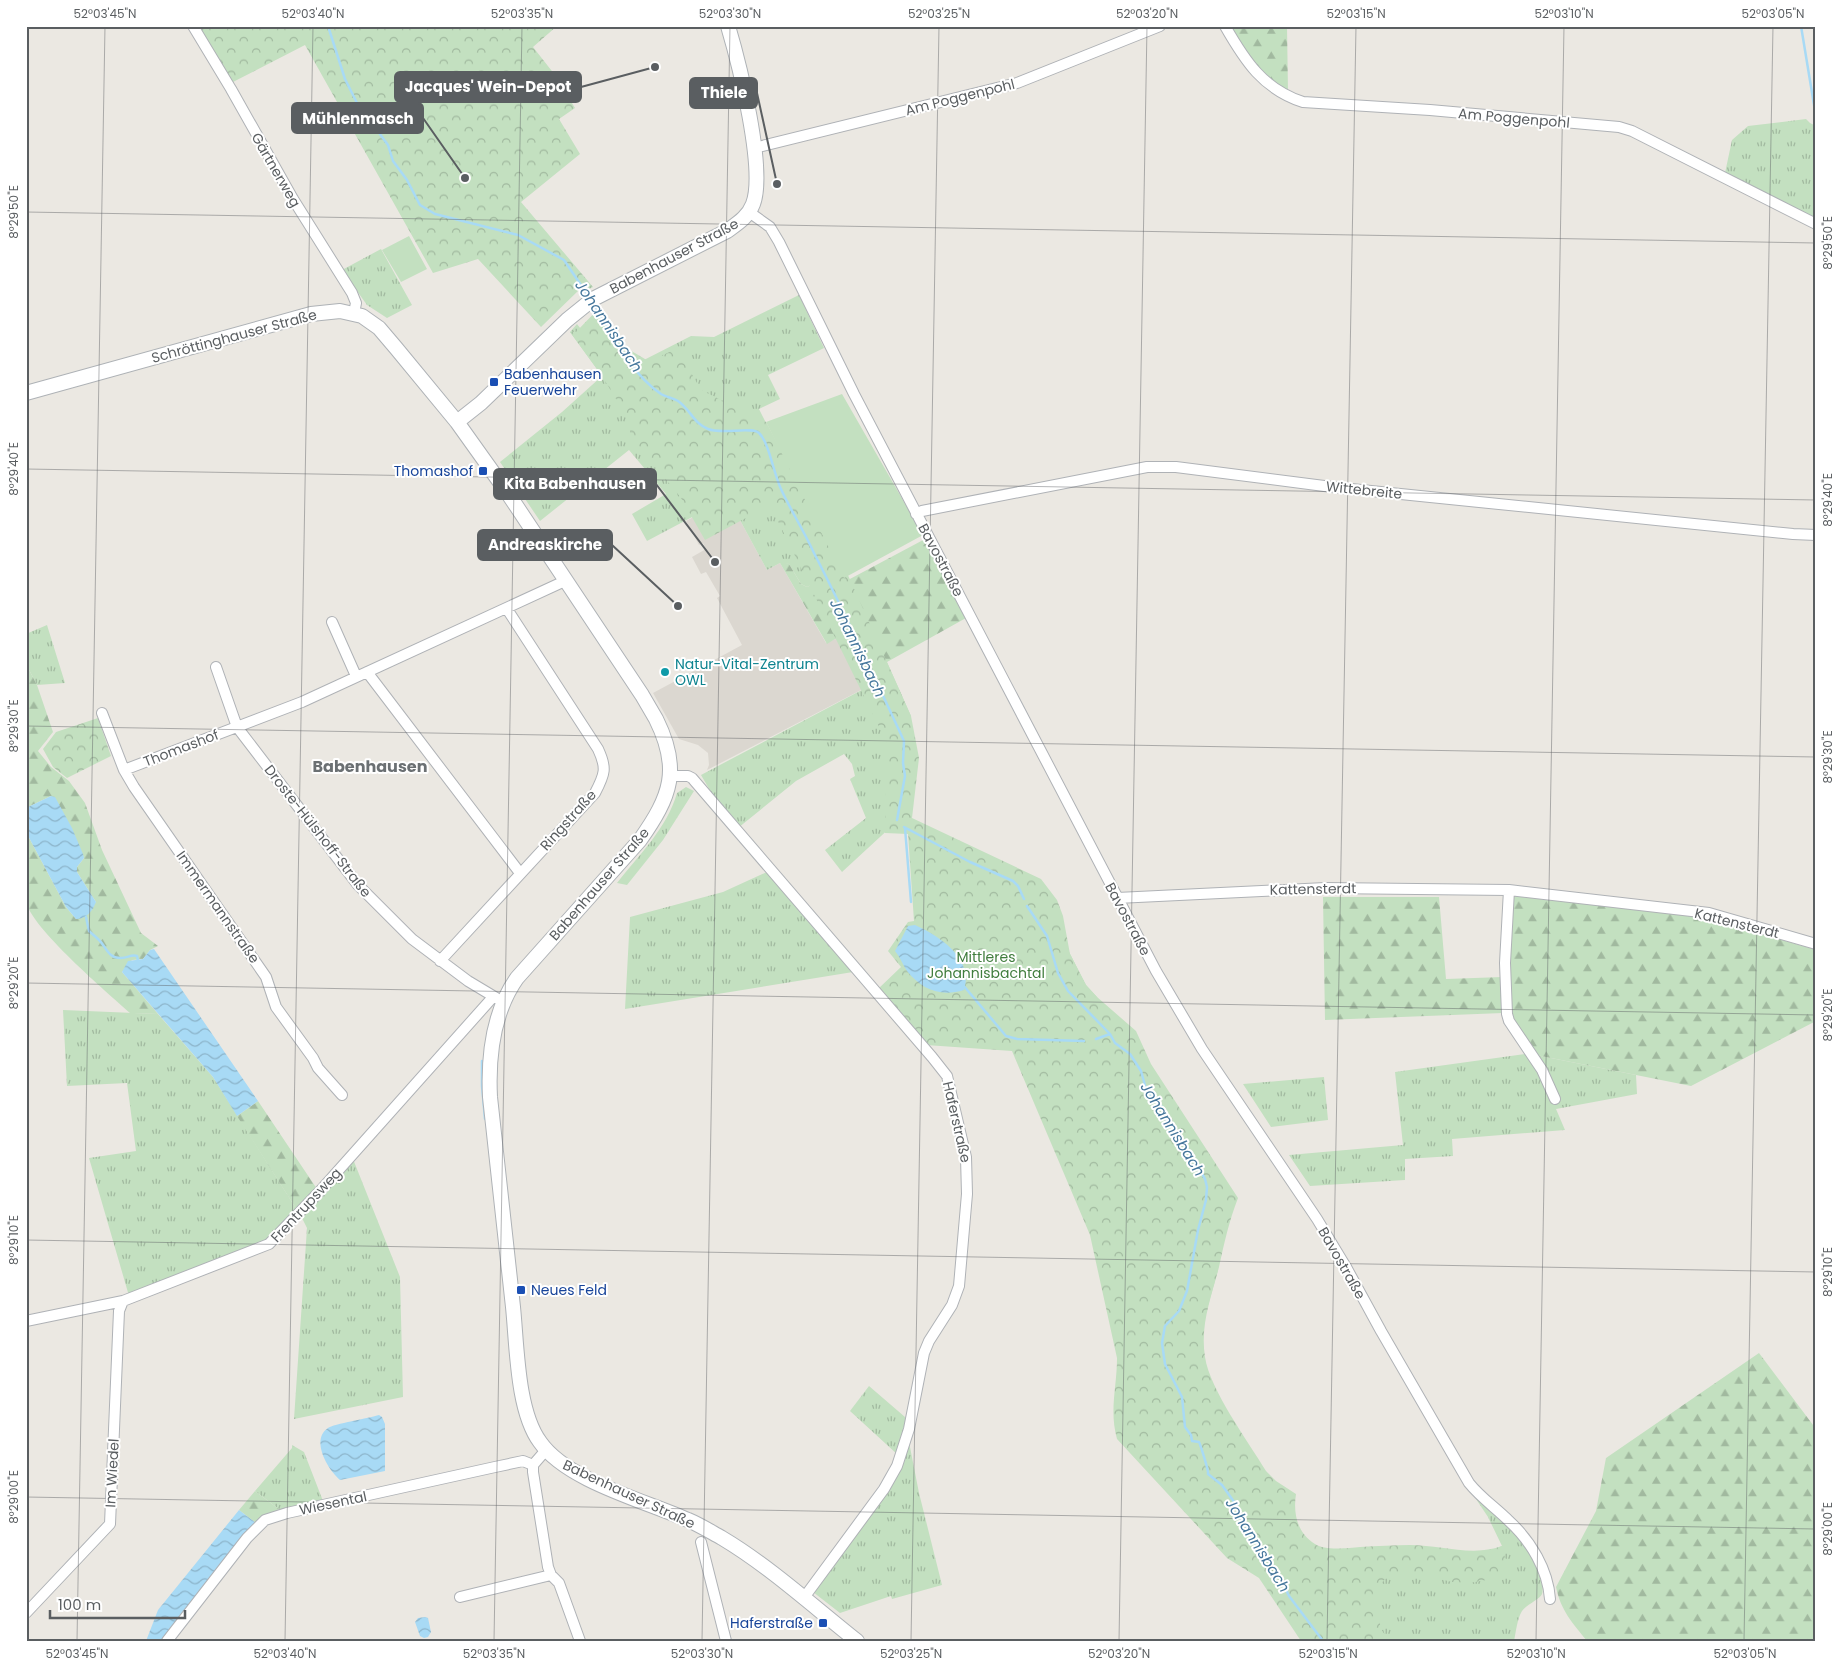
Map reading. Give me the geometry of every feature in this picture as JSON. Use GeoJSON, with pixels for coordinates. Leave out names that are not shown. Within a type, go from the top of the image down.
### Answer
{"type":"FeatureCollection","features":[{"type":"Feature","properties":{"kind":"main road","name":"Babenhauser Straße"},"geometry":{"type":"LineString","coordinates":[[728,26],[738,65],[754,148],[757,187],[756,196],[749,212],[741,221],[727,231],[600,295],[586,304],[481,403],[457,422],[512,498],[656,719],[664,734],[669,753],[670,776],[662,805],[654,821],[640,840],[498,999],[498,1020],[490,1055],[490,1097],[524,1405],[530,1427],[546,1450],[574,1472],[690,1521],[723,1539],[803,1598],[857,1641]]}},
{"type":"Feature","properties":{"kind":"main road","name":"Schröttinghauser Straße"},"geometry":{"type":"LineString","coordinates":[[26,393],[311,314],[331,311],[354,313],[370,321],[386,336],[457,422]]}},
{"type":"Feature","properties":{"kind":"street","name":"Gärtnerweg"},"geometry":{"type":"LineString","coordinates":[[193,26],[293,199],[352,293],[356,303],[354,313]]}},
{"type":"Feature","properties":{"kind":"street","name":"Am Poggenpohl"},"geometry":{"type":"LineString","coordinates":[[754,148],[1017,83],[1160,26]]}},
{"type":"Feature","properties":{"kind":"street","name":"Am Poggenpohl"},"geometry":{"type":"LineString","coordinates":[[1225,26],[1245,60],[1258,75],[1292,99],[1303,102],[1430,110],[1619,127],[1632,131],[1816,224]]}},
{"type":"Feature","properties":{"kind":"street","name":"Bavostraße"},"geometry":{"type":"LineString","coordinates":[[749,212],[770,227],[779,242],[916,514],[1156,971],[1192,1032],[1317,1219],[1466,1479],[1476,1492],[1521,1533],[1533,1551],[1547,1578],[1550,1599]]}},
{"type":"Feature","properties":{"kind":"street","name":"Wittebreite"},"geometry":{"type":"LineString","coordinates":[[916,514],[1147,467],[1176,468],[1338,488],[1816,535]]}},
{"type":"Feature","properties":{"kind":"street","name":"Thomashof"},"geometry":{"type":"LineString","coordinates":[[124,770],[302,702],[507,609],[566,580]]}},
{"type":"Feature","properties":{"kind":"street","name":"Ringstraße"},"geometry":{"type":"LineString","coordinates":[[440,961],[595,793],[604,772],[603,760],[598,749],[507,609]]}},
{"type":"Feature","properties":{"kind":"street"},"geometry":{"type":"LineString","coordinates":[[332,622],[356,676]]}},
{"type":"Feature","properties":{"kind":"street","name":"Droste-Hülshoff-Straße"},"geometry":{"type":"LineString","coordinates":[[216,667],[238,727],[358,885],[412,940],[498,999]]}},
{"type":"Feature","properties":{"kind":"street"},"geometry":{"type":"LineString","coordinates":[[367,672],[520,873]]}},
{"type":"Feature","properties":{"kind":"street","name":"Immermannstraße"},"geometry":{"type":"LineString","coordinates":[[102,713],[124,770],[138,794],[266,977],[276,1007],[313,1058],[318,1068],[342,1095]]}},
{"type":"Feature","properties":{"kind":"street","name":"Haferstraße"},"geometry":{"type":"LineString","coordinates":[[670,776],[688,776],[692,778],[947,1076],[966,1158],[968,1194],[959,1286],[952,1305],[929,1341],[924,1353],[909,1430],[902,1452],[884,1489],[803,1598]]}},
{"type":"Feature","properties":{"kind":"street","name":"Kattensterdt"},"geometry":{"type":"LineString","coordinates":[[1117,898],[1324,888],[1509,890],[1708,913],[1816,944]]}},
{"type":"Feature","properties":{"kind":"street"},"geometry":{"type":"LineString","coordinates":[[1509,890],[1505,963],[1507,1014],[1509,1022],[1542,1070],[1555,1099]]}},
{"type":"Feature","properties":{"kind":"street","name":"Frentrupsweg"},"geometry":{"type":"LineString","coordinates":[[26,1321],[123,1301],[270,1244],[498,999]]}},
{"type":"Feature","properties":{"kind":"street","name":"Im Wiedel"},"geometry":{"type":"LineString","coordinates":[[26,1613],[110,1524],[119,1312],[123,1301]]}},
{"type":"Feature","properties":{"kind":"street"},"geometry":{"type":"LineString","coordinates":[[546,1450],[533,1465],[532,1472],[548,1567],[551,1575],[559,1583],[580,1641]]}},
{"type":"Feature","properties":{"kind":"street","name":"Wiesental"},"geometry":{"type":"LineString","coordinates":[[166,1641],[247,1538],[265,1520],[286,1513],[523,1461],[533,1465]]}},
{"type":"Feature","properties":{"kind":"street"},"geometry":{"type":"LineString","coordinates":[[701,1542],[726,1641]]}},
{"type":"Feature","properties":{"kind":"street"},"geometry":{"type":"LineString","coordinates":[[460,1597],[551,1575]]}},
{"type":"Feature","properties":{"kind":"shaded area"},"geometry":{"type":"Polygon","coordinates":[[[728,498],[767,570],[780,563],[826,643],[835,639],[839,640],[863,689],[707,770],[709,765],[708,753],[698,745],[679,739],[653,693],[742,645],[717,598],[720,596],[706,572],[701,574],[692,557],[706,549],[703,543],[699,545],[686,521],[728,498]]]}},
{"type":"Feature","properties":{"kind":"green space"},"geometry":{"type":"Polygon","coordinates":[[[198,26],[557,26],[533,47],[555,75],[575,108],[559,119],[580,154],[521,202],[593,287],[585,291],[579,290],[541,327],[478,259],[433,273],[305,45],[233,82],[198,26]]]}},
{"type":"Feature","properties":{"kind":"green space"},"geometry":{"type":"Polygon","coordinates":[[[1230,26],[1287,26],[1288,92],[1252,64],[1230,26]]]}},
{"type":"Feature","properties":{"kind":"green space"},"geometry":{"type":"Polygon","coordinates":[[[1806,119],[1816,126],[1816,218],[1725,173],[1732,140],[1748,126],[1806,119]]]}},
{"type":"Feature","properties":{"kind":"green space"},"geometry":{"type":"Polygon","coordinates":[[[409,236],[427,269],[401,282],[382,250],[409,236]]]}},
{"type":"Feature","properties":{"kind":"green space"},"geometry":{"type":"Polygon","coordinates":[[[381,249],[412,305],[387,318],[367,305],[342,270],[381,249]]]}},
{"type":"Feature","properties":{"kind":"green space"},"geometry":{"type":"Polygon","coordinates":[[[799,295],[824,348],[768,375],[780,399],[759,409],[844,578],[804,526],[638,363],[691,336],[714,337],[799,295]]]}},
{"type":"Feature","properties":{"kind":"green space","name":"Mittleres Johannisbachtal"},"geometry":{"type":"Polygon","coordinates":[[[600,307],[623,346],[650,362],[677,348],[701,390],[766,422],[847,573],[911,716],[919,758],[912,818],[1041,879],[1057,900],[1063,916],[1070,954],[1086,985],[1136,1031],[1151,1064],[1238,1198],[1227,1232],[1207,1312],[1204,1334],[1205,1357],[1208,1370],[1222,1400],[1266,1471],[1276,1481],[1296,1494],[1296,1515],[1304,1534],[1315,1544],[1325,1548],[1422,1545],[1468,1551],[1502,1546],[1510,1576],[1469,1583],[1452,1582],[1411,1572],[1386,1578],[1379,1586],[1376,1605],[1381,1629],[1389,1641],[1301,1641],[1259,1578],[1227,1558],[1117,1439],[1113,1408],[1117,1358],[1090,1235],[1012,1051],[926,1045],[878,989],[901,967],[888,951],[908,922],[914,921],[908,834],[885,833],[887,743],[770,505],[705,540],[681,498],[630,435],[630,422],[602,376],[570,332],[576,332],[600,307]]]}},
{"type":"Feature","properties":{"kind":"green space"},"geometry":{"type":"Polygon","coordinates":[[[577,324],[587,337],[746,433],[811,585],[807,587],[801,584],[789,564],[780,563],[767,570],[728,498],[647,541],[632,514],[666,494],[629,450],[540,521],[500,462],[562,412],[602,376],[570,332],[577,324]]]}},
{"type":"Feature","properties":{"kind":"green space"},"geometry":{"type":"Polygon","coordinates":[[[842,394],[923,535],[844,578],[766,422],[842,394]]]}},
{"type":"Feature","properties":{"kind":"green space"},"geometry":{"type":"Polygon","coordinates":[[[925,539],[966,618],[887,662],[911,716],[899,724],[833,588],[925,539]]]}},
{"type":"Feature","properties":{"kind":"green space"},"geometry":{"type":"Polygon","coordinates":[[[780,563],[789,564],[801,584],[807,587],[811,585],[840,640],[835,639],[827,644],[780,563]]]}},
{"type":"Feature","properties":{"kind":"green space"},"geometry":{"type":"Polygon","coordinates":[[[47,625],[65,683],[37,685],[26,664],[26,634],[47,625]]]}},
{"type":"Feature","properties":{"kind":"green space"},"geometry":{"type":"Polygon","coordinates":[[[26,664],[37,685],[53,732],[38,751],[51,767],[69,781],[85,803],[102,850],[141,933],[158,946],[150,950],[143,959],[132,960],[122,972],[158,1014],[130,1013],[88,976],[55,943],[41,927],[26,901],[26,832],[66,907],[76,919],[96,902],[77,872],[77,867],[84,858],[51,796],[26,808],[26,664]]]}},
{"type":"Feature","properties":{"kind":"green space"},"geometry":{"type":"Polygon","coordinates":[[[873,684],[893,725],[893,825],[842,872],[825,850],[866,818],[850,779],[855,776],[852,764],[844,754],[796,781],[738,828],[715,799],[701,775],[873,684]]]}},
{"type":"Feature","properties":{"kind":"green space"},"geometry":{"type":"Polygon","coordinates":[[[98,718],[111,756],[67,778],[53,767],[43,749],[56,732],[98,718]]]}},
{"type":"Feature","properties":{"kind":"green space"},"geometry":{"type":"Polygon","coordinates":[[[686,787],[694,791],[663,840],[627,885],[617,883],[659,829],[677,793],[686,787]]]}},
{"type":"Feature","properties":{"kind":"green space"},"geometry":{"type":"Polygon","coordinates":[[[767,872],[853,972],[625,1009],[630,917],[723,892],[767,872]]]}},
{"type":"Feature","properties":{"kind":"green space"},"geometry":{"type":"Polygon","coordinates":[[[1512,896],[1705,917],[1816,950],[1816,1021],[1691,1086],[1536,1055],[1511,1017],[1508,976],[1512,896]]]}},
{"type":"Feature","properties":{"kind":"green space"},"geometry":{"type":"Polygon","coordinates":[[[1323,897],[1439,897],[1446,979],[1502,977],[1503,1013],[1325,1020],[1323,897]]]}},
{"type":"Feature","properties":{"kind":"green space"},"geometry":{"type":"Polygon","coordinates":[[[1064,942],[1086,985],[1097,997],[1218,1270],[1207,1309],[1203,1307],[1200,1370],[1311,1556],[1475,1551],[1491,1550],[1502,1546],[1488,1517],[1470,1490],[1519,1539],[1534,1562],[1541,1582],[1542,1594],[1520,1614],[1514,1641],[1329,1641],[1238,1499],[1081,1004],[1064,942]]]}},
{"type":"Feature","properties":{"kind":"green space"},"geometry":{"type":"Polygon","coordinates":[[[1502,977],[1536,1055],[1636,1075],[1637,1094],[1556,1109],[1565,1130],[1452,1139],[1453,1156],[1405,1159],[1405,1180],[1310,1186],[1289,1155],[1403,1145],[1395,1072],[1525,1054],[1503,1021],[1502,977]]]}},
{"type":"Feature","properties":{"kind":"green space"},"geometry":{"type":"Polygon","coordinates":[[[63,1010],[158,1014],[213,1077],[297,1210],[269,1241],[129,1296],[89,1158],[136,1151],[127,1083],[67,1086],[63,1010]]]}},
{"type":"Feature","properties":{"kind":"green space"},"geometry":{"type":"Polygon","coordinates":[[[1324,1077],[1328,1120],[1271,1127],[1243,1084],[1324,1077]]]}},
{"type":"Feature","properties":{"kind":"green space"},"geometry":{"type":"Polygon","coordinates":[[[258,1101],[317,1189],[297,1210],[237,1116],[258,1101]]]}},
{"type":"Feature","properties":{"kind":"green space"},"geometry":{"type":"Polygon","coordinates":[[[353,1159],[400,1277],[403,1397],[294,1419],[307,1228],[301,1216],[353,1159]]]}},
{"type":"Feature","properties":{"kind":"green space"},"geometry":{"type":"Polygon","coordinates":[[[1759,1353],[1816,1429],[1816,1641],[1587,1641],[1564,1610],[1556,1587],[1596,1511],[1606,1458],[1759,1353]]]}},
{"type":"Feature","properties":{"kind":"green space"},"geometry":{"type":"Polygon","coordinates":[[[869,1386],[905,1417],[906,1423],[898,1455],[850,1411],[869,1386]]]}},
{"type":"Feature","properties":{"kind":"green space"},"geometry":{"type":"Polygon","coordinates":[[[909,1442],[919,1493],[942,1585],[892,1599],[891,1596],[840,1613],[813,1592],[909,1442]]]}},
{"type":"Feature","properties":{"kind":"green space"},"geometry":{"type":"Polygon","coordinates":[[[292,1445],[304,1452],[323,1501],[280,1510],[255,1491],[292,1448],[292,1445]]]}},
{"type":"Feature","properties":{"kind":"green space"},"geometry":{"type":"Polygon","coordinates":[[[255,1491],[280,1510],[267,1515],[256,1523],[239,1510],[255,1491]]]}},
{"type":"Feature","properties":{"kind":"water"},"geometry":{"type":"Polygon","coordinates":[[[51,796],[55,797],[72,828],[84,858],[77,867],[77,872],[96,902],[93,909],[80,919],[76,919],[66,907],[26,832],[26,808],[51,796]]]}},
{"type":"Feature","properties":{"kind":"water"},"geometry":{"type":"Polygon","coordinates":[[[915,925],[944,942],[959,958],[966,978],[964,990],[948,993],[932,990],[919,983],[907,971],[895,951],[908,926],[915,925]]]}},
{"type":"Feature","properties":{"kind":"water"},"geometry":{"type":"Polygon","coordinates":[[[154,949],[258,1101],[237,1116],[213,1077],[122,972],[128,961],[143,959],[150,950],[154,949]]]}},
{"type":"Feature","properties":{"kind":"water"},"geometry":{"type":"Polygon","coordinates":[[[379,1415],[385,1424],[385,1471],[340,1480],[323,1455],[321,1440],[323,1433],[331,1426],[379,1415]]]}},
{"type":"Feature","properties":{"kind":"water"},"geometry":{"type":"Polygon","coordinates":[[[239,1510],[256,1523],[246,1532],[161,1641],[146,1641],[158,1610],[239,1510]]]}},
{"type":"Feature","properties":{"kind":"water"},"geometry":{"type":"Polygon","coordinates":[[[418,1618],[428,1618],[431,1632],[428,1637],[424,1638],[420,1636],[415,1622],[418,1618]]]}},
{"type":"Feature","properties":{"kind":"waterway","name":"Johannisbach"},"geometry":{"type":"LineString","coordinates":[[328,26],[345,79],[357,103],[388,145],[393,161],[407,180],[420,205],[435,214],[518,235],[564,260],[589,297]]}},
{"type":"Feature","properties":{"kind":"waterway"},"geometry":{"type":"LineString","coordinates":[[1801,26],[1816,117]]}},
{"type":"Feature","properties":{"kind":"waterway","name":"Johannisbach"},"geometry":{"type":"LineString","coordinates":[[593,303],[622,352],[640,375],[661,394],[678,401],[699,424],[714,431],[755,431],[763,437],[781,489],[837,600],[904,741],[903,763],[905,776],[897,820]]}},
{"type":"Feature","properties":{"kind":"waterway"},"geometry":{"type":"LineString","coordinates":[[904,827],[970,862],[1013,881],[1018,886],[1024,899]]}},
{"type":"Feature","properties":{"kind":"waterway","name":"Johannisbach"},"geometry":{"type":"LineString","coordinates":[[905,828],[911,902]]}},
{"type":"Feature","properties":{"kind":"waterway"},"geometry":{"type":"LineString","coordinates":[[1027,906],[1047,936],[1058,973],[1068,991],[1110,1034]]}},
{"type":"Feature","properties":{"kind":"waterway"},"geometry":{"type":"LineString","coordinates":[[86,917],[89,931],[110,954],[117,958],[133,955],[137,956],[138,961]]}},
{"type":"Feature","properties":{"kind":"waterway","name":"Johannisbach"},"geometry":{"type":"LineString","coordinates":[[963,985],[1006,1036],[1017,1039],[1084,1041]]}},
{"type":"Feature","properties":{"kind":"waterway","name":"Johannisbach"},"geometry":{"type":"LineString","coordinates":[[1096,1039],[1110,1034],[1115,1043],[1130,1054],[1141,1071],[1146,1089],[1163,1108],[1164,1117],[1179,1134],[1205,1179],[1207,1187],[1187,1291],[1179,1311],[1165,1326],[1162,1343],[1165,1364],[1182,1397],[1185,1427],[1191,1435],[1192,1441],[1199,1442],[1208,1474],[1222,1485],[1237,1506],[1240,1517],[1278,1574],[1289,1596],[1323,1641]]}},
{"type":"Feature","properties":{"kind":"waterway"},"geometry":{"type":"LineString","coordinates":[[482,1061],[485,1119]]}},
{"type":"Feature","properties":{"kind":"place","name":"Jacques' Wein-Depot"},"geometry":{"type":"Point","coordinates":[655,67]}},
{"type":"Feature","properties":{"kind":"place","name":"Mühlenmasch"},"geometry":{"type":"Point","coordinates":[465,178]}},
{"type":"Feature","properties":{"kind":"place","name":"Thiele"},"geometry":{"type":"Point","coordinates":[777,184]}},
{"type":"Feature","properties":{"kind":"place","name":"Babenhausen Feuerwehr"},"geometry":{"type":"Point","coordinates":[494,382]}},
{"type":"Feature","properties":{"kind":"place","name":"Thomashof"},"geometry":{"type":"Point","coordinates":[483,471]}},
{"type":"Feature","properties":{"kind":"place","name":"Kita Babenhausen"},"geometry":{"type":"Point","coordinates":[715,562]}},
{"type":"Feature","properties":{"kind":"place","name":"Andreaskirche"},"geometry":{"type":"Point","coordinates":[678,606]}},
{"type":"Feature","properties":{"kind":"place","name":"Natur-Vital-Zentrum OWL"},"geometry":{"type":"Point","coordinates":[665,672]}},
{"type":"Feature","properties":{"kind":"place","name":"Neues Feld"},"geometry":{"type":"Point","coordinates":[521,1290]}},
{"type":"Feature","properties":{"kind":"place","name":"Haferstraße"},"geometry":{"type":"Point","coordinates":[823,1623]}},
{"type":"Feature","properties":{"kind":"district","name":"Babenhausen"},"geometry":{"type":"Point","coordinates":[370,766]}}]}
